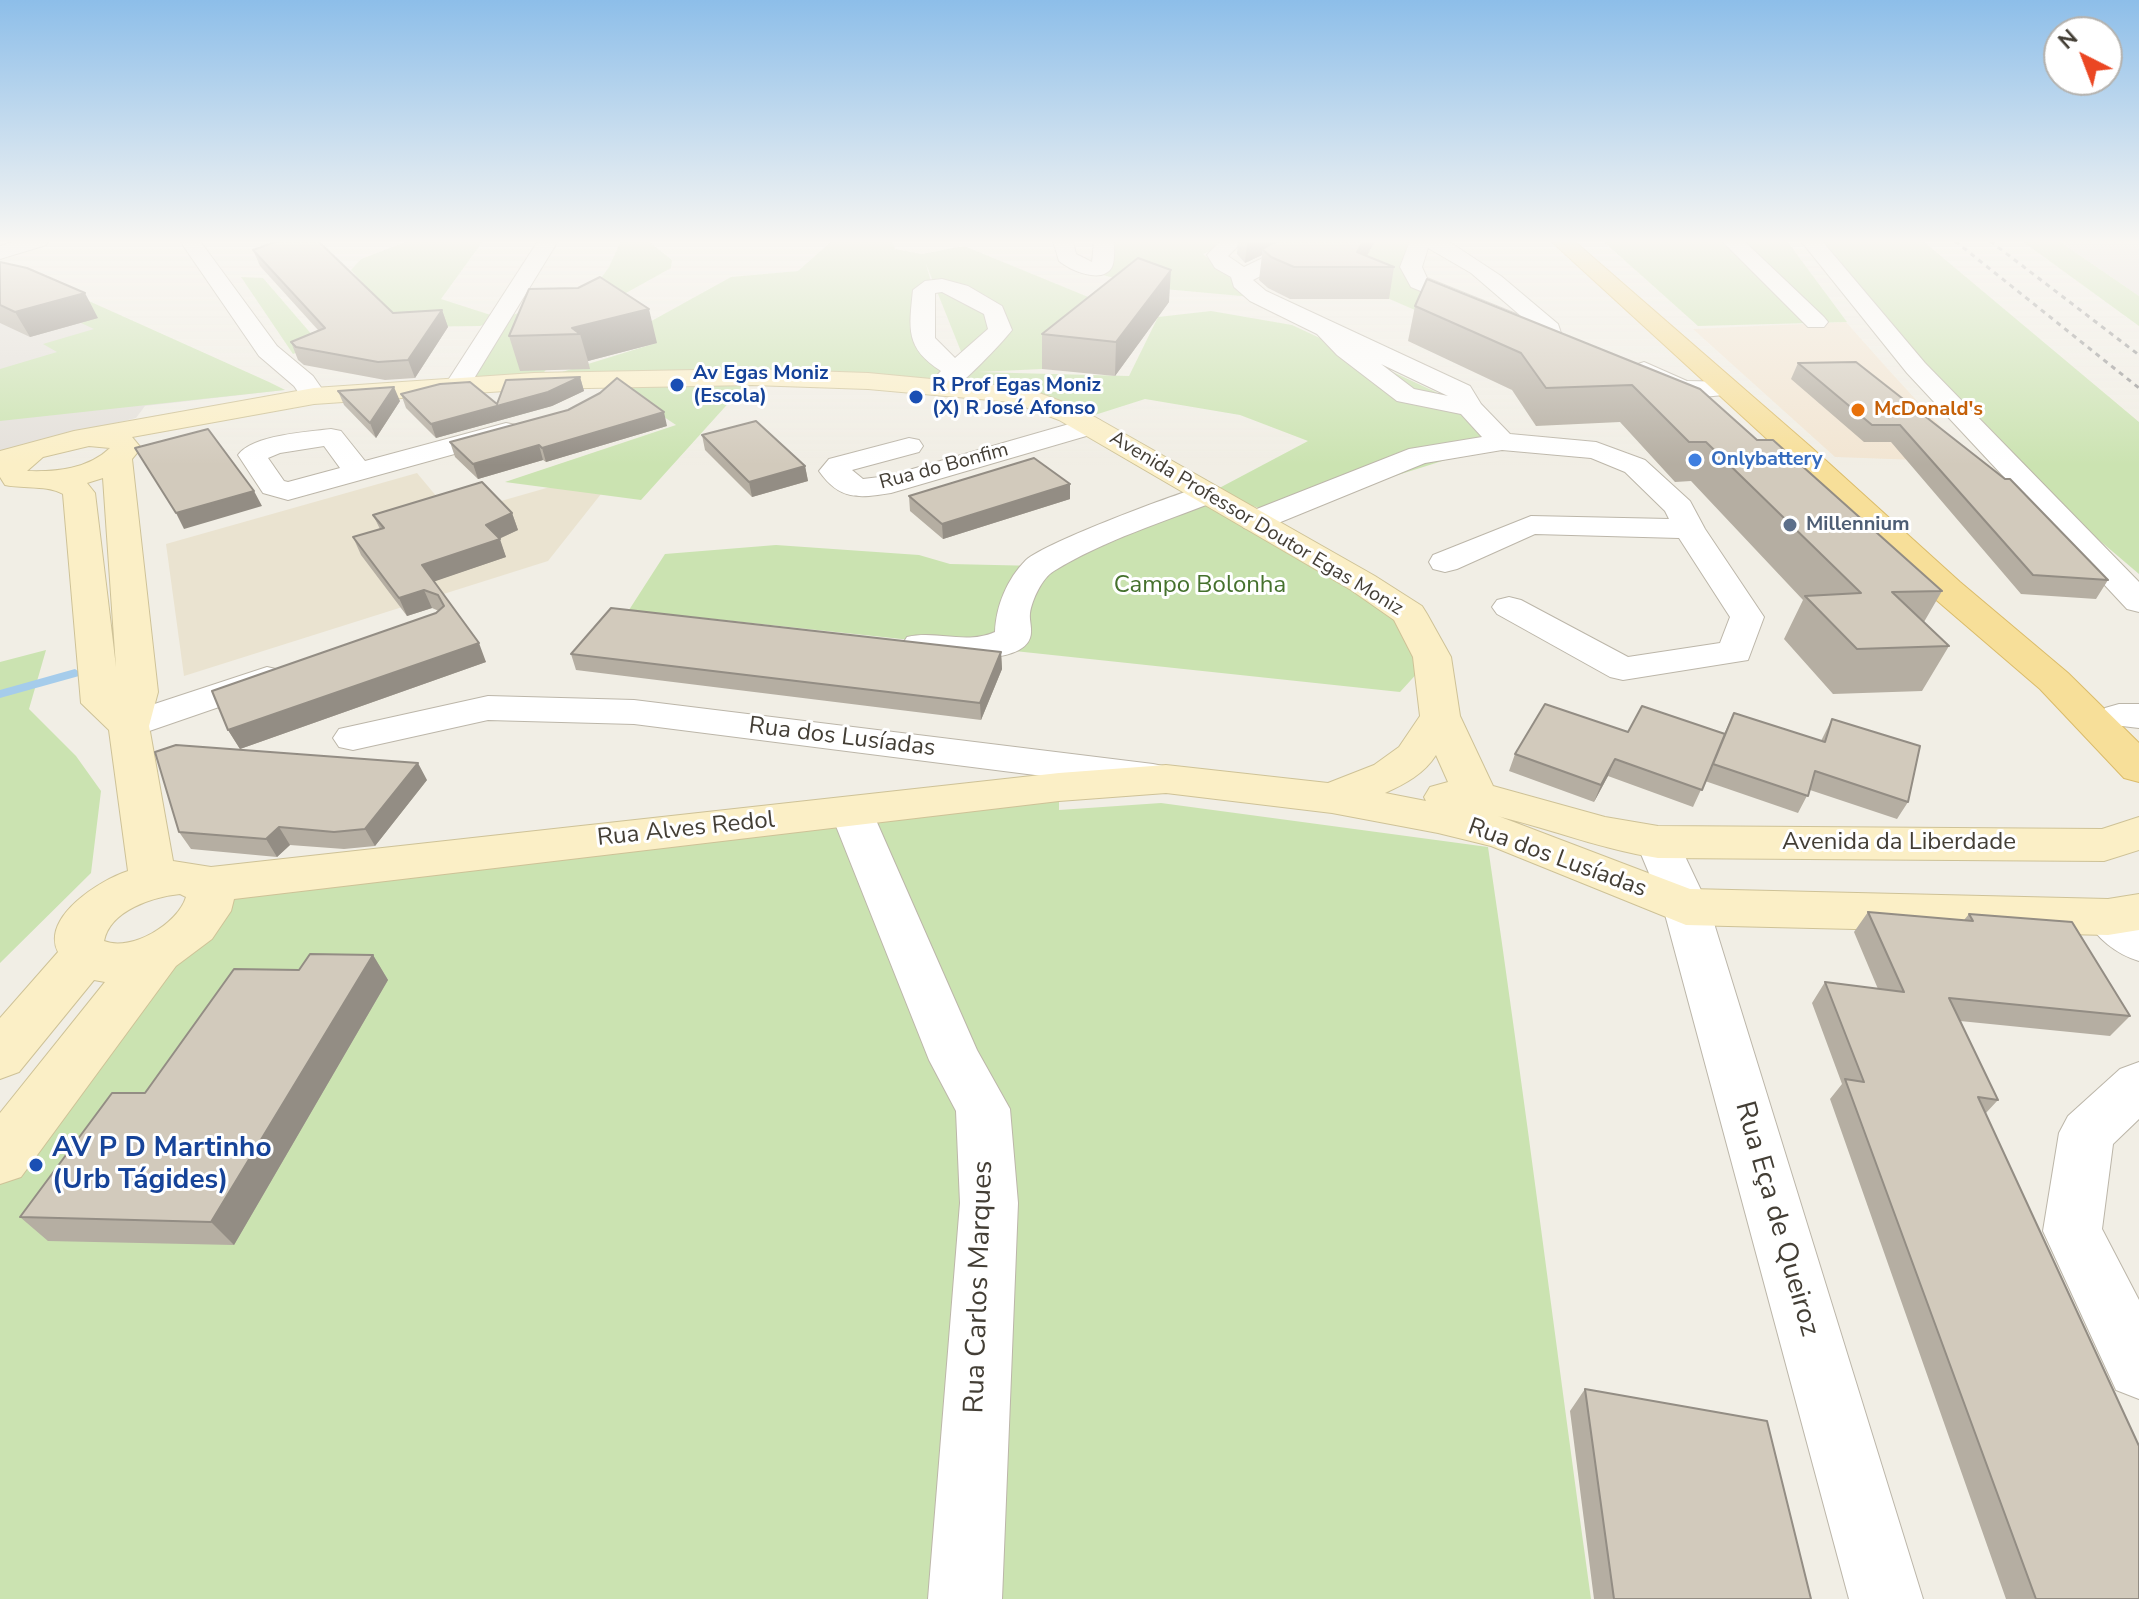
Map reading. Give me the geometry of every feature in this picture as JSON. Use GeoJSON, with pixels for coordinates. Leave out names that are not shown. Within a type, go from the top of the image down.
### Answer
{"type":"FeatureCollection","features":[{"type":"Feature","properties":{"kind":"main road"},"geometry":{"type":"LineString","coordinates":[[1644,316],[1947,590],[2054,681],[2139,768]]}},
{"type":"Feature","properties":{"kind":"main road"},"geometry":{"type":"LineString","coordinates":[[2054,681],[2132,719]]}},
{"type":"Feature","properties":{"kind":"street"},"geometry":{"type":"LineString","coordinates":[[243,316],[268,351],[304,381],[314,396]]}},
{"type":"Feature","properties":{"kind":"street"},"geometry":{"type":"LineString","coordinates":[[458,385],[501,316]]}},
{"type":"Feature","properties":{"kind":"street"},"geometry":{"type":"LineString","coordinates":[[1298,316],[1461,392],[1470,408],[1502,442]]}},
{"type":"Feature","properties":{"kind":"street"},"geometry":{"type":"LineString","coordinates":[[1501,316],[1577,345]]}},
{"type":"Feature","properties":{"kind":"street"},"geometry":{"type":"LineString","coordinates":[[1534,316],[1550,329],[1550,336]]}},
{"type":"Feature","properties":{"kind":"street"},"geometry":{"type":"LineString","coordinates":[[1809,316],[1816,322]]}},
{"type":"Feature","properties":{"kind":"street"},"geometry":{"type":"LineString","coordinates":[[1864,316],[2139,602]]}},
{"type":"Feature","properties":{"kind":"street"},"geometry":{"type":"LineString","coordinates":[[1619,358],[1683,389],[1726,387]]}},
{"type":"Feature","properties":{"kind":"street","name":"Avenida Professor Doutor Egas Moniz"},"geometry":{"type":"LineString","coordinates":[[112,447],[192,416],[314,396],[458,385],[765,377],[948,379],[1016,394],[1069,414],[1363,583],[1409,614],[1432,657],[1453,805]]}},
{"type":"Feature","properties":{"kind":"street"},"geometry":{"type":"LineString","coordinates":[[582,406],[592,402],[613,379]]}},
{"type":"Feature","properties":{"kind":"street"},"geometry":{"type":"LineString","coordinates":[[359,473],[533,423]]}},
{"type":"Feature","properties":{"kind":"street","name":"Rua do Bonfim"},"geometry":{"type":"LineString","coordinates":[[909,446],[839,465],[834,471],[857,489],[891,484],[1090,426]]}},
{"type":"Feature","properties":{"kind":"street"},"geometry":{"type":"LineString","coordinates":[[62,442],[112,447],[91,472],[56,480],[26,481],[11,465],[62,442]]}},
{"type":"Feature","properties":{"kind":"street"},"geometry":{"type":"LineString","coordinates":[[1255,521],[1419,455],[1502,442],[1596,450],[1635,466],[1679,507],[1689,529],[1747,617],[1735,652],[1623,669],[1509,607]]}},
{"type":"Feature","properties":{"kind":"street"},"geometry":{"type":"LineString","coordinates":[[112,447],[138,692],[129,726],[153,880],[115,897],[86,922],[79,946],[85,955],[98,961],[116,962],[158,952],[177,942],[204,918],[211,905],[207,885]]}},
{"type":"Feature","properties":{"kind":"street"},"geometry":{"type":"LineString","coordinates":[[56,480],[73,486],[79,493],[101,703],[129,726]]}},
{"type":"Feature","properties":{"kind":"street"},"geometry":{"type":"LineString","coordinates":[[890,641],[967,650],[990,648],[1013,637],[1013,612],[1025,584],[1039,566],[1081,545],[1208,494]]}},
{"type":"Feature","properties":{"kind":"street"},"geometry":{"type":"LineString","coordinates":[[1445,562],[1531,525],[1689,529]]}},
{"type":"Feature","properties":{"kind":"street"},"geometry":{"type":"LineString","coordinates":[[129,726],[301,667]]}},
{"type":"Feature","properties":{"kind":"street","name":"Rua dos Lusíadas"},"geometry":{"type":"LineString","coordinates":[[353,738],[488,708],[634,712],[1332,798],[1453,805],[1524,805],[1568,823],[1627,839],[1658,842]]}},
{"type":"Feature","properties":{"kind":"street"},"geometry":{"type":"LineString","coordinates":[[1332,798],[1389,775],[1414,757],[1440,716]]}},
{"type":"Feature","properties":{"kind":"street"},"geometry":{"type":"LineString","coordinates":[[1414,757],[1453,805]]}},
{"type":"Feature","properties":{"kind":"street","name":"Rua Alves Redol"},"geometry":{"type":"LineString","coordinates":[[153,880],[180,877],[207,885],[1059,787],[1166,779]]}},
{"type":"Feature","properties":{"kind":"street","name":"Rua dos Lusíadas"},"geometry":{"type":"LineString","coordinates":[[1453,805],[1503,833],[1686,907]]}},
{"type":"Feature","properties":{"kind":"street","name":"Rua Carlos Marques"},"geometry":{"type":"LineString","coordinates":[[851,811],[955,1060],[983,1109],[989,1203],[965,1599]]}},
{"type":"Feature","properties":{"kind":"street","name":"Avenida da Liberdade"},"geometry":{"type":"LineString","coordinates":[[1658,842],[2104,845],[2121,842],[2139,833]]}},
{"type":"Feature","properties":{"kind":"street","name":"Rua Eça de Queiroz"},"geometry":{"type":"LineString","coordinates":[[1658,842],[1686,907],[1886,1599]]}},
{"type":"Feature","properties":{"kind":"street"},"geometry":{"type":"LineString","coordinates":[[1686,907],[2129,924]]}},
{"type":"Feature","properties":{"kind":"street"},"geometry":{"type":"LineString","coordinates":[[0,1158],[158,952]]}},
{"type":"Feature","properties":{"kind":"street"},"geometry":{"type":"LineString","coordinates":[[0,1056],[85,955]]}},
{"type":"Feature","properties":{"kind":"street"},"geometry":{"type":"LineString","coordinates":[[2139,1085],[2087,1133],[2072,1231],[2139,1367]]}},
{"type":"Feature","properties":{"kind":"shaded area"},"geometry":{"type":"Polygon","coordinates":[[[0,316],[115,316],[285,390],[145,406],[136,418],[0,452],[0,316]]]}},
{"type":"Feature","properties":{"kind":"shaded area"},"geometry":{"type":"Polygon","coordinates":[[[1846,322],[1973,462],[1835,457],[1693,329],[1846,322]]]}},
{"type":"Feature","properties":{"kind":"shaded area"},"geometry":{"type":"Polygon","coordinates":[[[417,473],[452,515],[550,487],[601,494],[548,561],[184,676],[166,544],[417,473]]]}},
{"type":"Feature","properties":{"kind":"green space"},"geometry":{"type":"Polygon","coordinates":[[[121,316],[285,390],[0,421],[0,369],[57,352],[43,344],[94,329],[81,323],[97,317],[121,316]]]}},
{"type":"Feature","properties":{"kind":"green space"},"geometry":{"type":"Polygon","coordinates":[[[267,316],[295,316],[320,344],[293,354],[267,316]]]}},
{"type":"Feature","properties":{"kind":"green space","name":"Campo Bolonha"},"geometry":{"type":"Polygon","coordinates":[[[393,316],[588,316],[563,353],[536,380],[656,343],[637,329],[661,316],[929,316],[926,349],[968,369],[947,316],[1086,316],[1042,369],[978,372],[1129,376],[1158,317],[1238,316],[1292,325],[1470,408],[1502,442],[1278,513],[1212,495],[1363,583],[1432,657],[1400,692],[629,610],[665,554],[776,545],[919,555],[950,564],[1039,566],[1208,494],[1308,441],[1240,415],[1145,399],[1079,420],[1016,394],[752,377],[641,500],[505,482],[676,425],[643,403],[592,402],[612,380],[458,385],[498,319],[480,326],[404,327],[393,316]]]}},
{"type":"Feature","properties":{"kind":"green space"},"geometry":{"type":"Polygon","coordinates":[[[1428,316],[1474,316],[1586,384],[1428,316]]]}},
{"type":"Feature","properties":{"kind":"green space"},"geometry":{"type":"Polygon","coordinates":[[[1686,316],[1842,316],[1847,322],[1698,326],[1686,316]]]}},
{"type":"Feature","properties":{"kind":"green space"},"geometry":{"type":"Polygon","coordinates":[[[1877,316],[2012,316],[2139,422],[2139,574],[2012,466],[1877,316]]]}},
{"type":"Feature","properties":{"kind":"green space"},"geometry":{"type":"Polygon","coordinates":[[[2125,316],[2139,316],[2139,326],[2125,316]]]}},
{"type":"Feature","properties":{"kind":"green space"},"geometry":{"type":"Polygon","coordinates":[[[46,650],[29,709],[76,756],[101,791],[91,873],[0,963],[0,662],[46,650]]]}},
{"type":"Feature","properties":{"kind":"green space"},"geometry":{"type":"Polygon","coordinates":[[[1059,787],[1059,810],[1161,803],[1488,847],[1591,1599],[0,1599],[0,1164],[216,887],[1059,787]]]}},
{"type":"Feature","properties":{"kind":"building"},"geometry":{"type":"Polygon","coordinates":[[[314,316],[438,316],[408,360],[378,362],[296,347],[291,342],[325,328],[314,316]]]}},
{"type":"Feature","properties":{"kind":"building"},"geometry":{"type":"Polygon","coordinates":[[[518,316],[622,316],[572,328],[580,334],[509,336],[518,316]]]}},
{"type":"Feature","properties":{"kind":"building"},"geometry":{"type":"Polygon","coordinates":[[[1065,316],[1136,316],[1116,342],[1042,334],[1065,316]]]}},
{"type":"Feature","properties":{"kind":"building"},"geometry":{"type":"Polygon","coordinates":[[[1437,316],[1518,316],[1700,389],[1757,440],[1773,440],[1942,591],[1892,592],[1949,646],[1857,649],[1805,596],[1861,593],[1706,442],[1689,442],[1632,385],[1546,388],[1521,353],[1437,316]]]}},
{"type":"Feature","properties":{"kind":"building"},"geometry":{"type":"Polygon","coordinates":[[[1856,362],[2005,479],[2010,479],[2108,580],[2033,575],[1900,425],[1872,425],[1798,363],[1856,362]]]}},
{"type":"Feature","properties":{"kind":"building"},"geometry":{"type":"Polygon","coordinates":[[[580,377],[548,392],[431,424],[401,394],[440,384],[470,382],[497,404],[506,380],[580,377]]]}},
{"type":"Feature","properties":{"kind":"building"},"geometry":{"type":"Polygon","coordinates":[[[617,378],[664,412],[542,448],[539,445],[473,464],[450,442],[568,410],[600,393],[617,378]]]}},
{"type":"Feature","properties":{"kind":"building"},"geometry":{"type":"Polygon","coordinates":[[[394,387],[370,423],[338,391],[394,387]]]}},
{"type":"Feature","properties":{"kind":"building"},"geometry":{"type":"Polygon","coordinates":[[[756,421],[805,466],[749,482],[702,435],[756,421]]]}},
{"type":"Feature","properties":{"kind":"building"},"geometry":{"type":"Polygon","coordinates":[[[208,429],[254,491],[176,513],[135,448],[208,429]]]}},
{"type":"Feature","properties":{"kind":"building"},"geometry":{"type":"Polygon","coordinates":[[[1034,458],[1070,484],[942,524],[909,496],[1034,458]]]}},
{"type":"Feature","properties":{"kind":"building"},"geometry":{"type":"Polygon","coordinates":[[[482,482],[512,513],[486,525],[500,539],[422,565],[479,643],[228,730],[212,691],[436,613],[444,606],[438,595],[424,590],[399,598],[353,537],[384,528],[373,515],[482,482]]]}},
{"type":"Feature","properties":{"kind":"building"},"geometry":{"type":"Polygon","coordinates":[[[611,608],[1001,652],[980,703],[571,654],[611,608]]]}},
{"type":"Feature","properties":{"kind":"building"},"geometry":{"type":"Polygon","coordinates":[[[1545,704],[1628,732],[1642,706],[1725,734],[1702,790],[1615,759],[1601,785],[1515,754],[1545,704]]]}},
{"type":"Feature","properties":{"kind":"building"},"geometry":{"type":"Polygon","coordinates":[[[1734,713],[1825,742],[1832,719],[1920,746],[1908,802],[1815,771],[1808,796],[1713,764],[1734,713]]]}},
{"type":"Feature","properties":{"kind":"building"},"geometry":{"type":"Polygon","coordinates":[[[176,745],[418,763],[365,829],[334,832],[279,827],[266,839],[179,832],[155,752],[176,745]]]}},
{"type":"Feature","properties":{"kind":"building"},"geometry":{"type":"Polygon","coordinates":[[[1868,912],[1973,921],[1969,914],[2072,922],[2130,1016],[1949,998],[1998,1100],[1978,1097],[2139,1446],[2139,1599],[2036,1599],[1845,1079],[1864,1082],[1825,982],[1904,992],[1868,912]]]}},
{"type":"Feature","properties":{"kind":"building"},"geometry":{"type":"Polygon","coordinates":[[[310,954],[373,955],[211,1222],[20,1217],[112,1093],[145,1093],[234,969],[299,970],[310,954]]]}},
{"type":"Feature","properties":{"kind":"building"},"geometry":{"type":"Polygon","coordinates":[[[1585,1389],[1767,1421],[1811,1599],[1614,1599],[1585,1389]]]}},
{"type":"Feature","properties":{"kind":"waterway"},"geometry":{"type":"LineString","coordinates":[[0,694],[75,673]]}},
{"type":"Feature","properties":{"kind":"railway"},"geometry":{"type":"LineString","coordinates":[[2048,316],[2139,388]]}},
{"type":"Feature","properties":{"kind":"railway"},"geometry":{"type":"LineString","coordinates":[[2088,316],[2139,355]]}},
{"type":"Feature","properties":{"kind":"place","name":"Av Egas Moniz (Escola)"},"geometry":{"type":"Point","coordinates":[677,385]}},
{"type":"Feature","properties":{"kind":"place","name":"R Prof Egas Moniz (X) R José Afonso"},"geometry":{"type":"Point","coordinates":[916,397]}},
{"type":"Feature","properties":{"kind":"place","name":"McDonald's"},"geometry":{"type":"Point","coordinates":[1858,410]}},
{"type":"Feature","properties":{"kind":"place","name":"Onlybattery"},"geometry":{"type":"Point","coordinates":[1695,460]}},
{"type":"Feature","properties":{"kind":"place","name":"Millennium"},"geometry":{"type":"Point","coordinates":[1790,525]}},
{"type":"Feature","properties":{"kind":"place","name":"AV P D Martinho (Urb Tágides)"},"geometry":{"type":"Point","coordinates":[36,1165]}}]}
